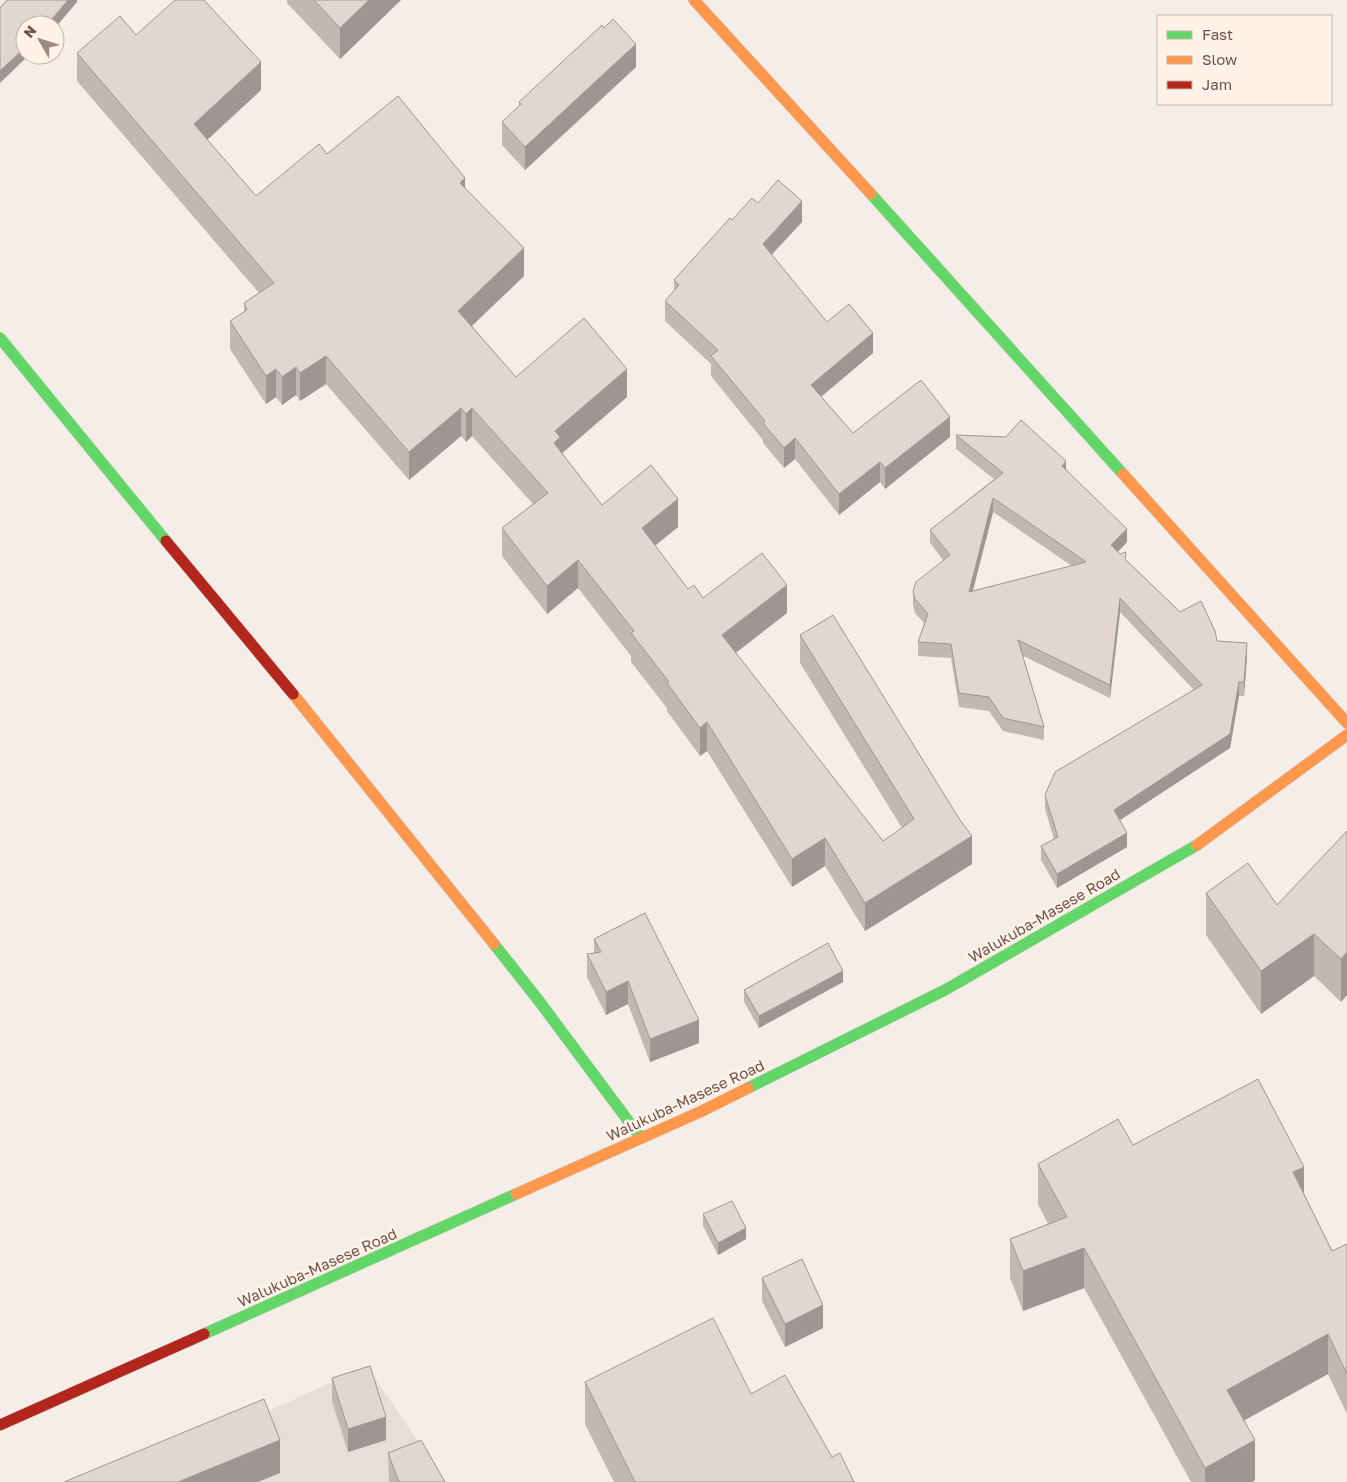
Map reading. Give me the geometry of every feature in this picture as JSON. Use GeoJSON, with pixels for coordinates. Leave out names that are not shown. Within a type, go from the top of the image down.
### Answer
{"type":"FeatureCollection","features":[{"type":"Feature","properties":{"kind":"street"},"geometry":{"type":"LineString","coordinates":[[694,0],[1347,723]]}},
{"type":"Feature","properties":{"kind":"street"},"geometry":{"type":"LineString","coordinates":[[0,338],[354,769],[539,1001],[641,1138]]}},
{"type":"Feature","properties":{"kind":"street","name":"Walukuba-Masese Road"},"geometry":{"type":"LineString","coordinates":[[0,1425],[702,1111],[945,990],[1195,846],[1347,735]]}},
{"type":"Feature","properties":{"kind":"shaded area"},"geometry":{"type":"Polygon","coordinates":[[[367,1366],[445,1482],[113,1482],[367,1366]]]}},
{"type":"Feature","properties":{"kind":"building"},"geometry":{"type":"Polygon","coordinates":[[[7,0],[68,0],[55,15],[15,15],[15,57],[0,71],[0,8],[7,0]]]}},
{"type":"Feature","properties":{"kind":"building"},"geometry":{"type":"Polygon","coordinates":[[[175,0],[204,0],[261,62],[194,124],[256,196],[319,144],[327,154],[398,96],[465,178],[460,183],[524,248],[458,311],[516,377],[584,318],[627,369],[555,431],[560,437],[554,443],[602,505],[651,465],[678,499],[642,528],[688,589],[694,585],[703,598],[762,553],[787,585],[722,635],[883,841],[914,819],[800,635],[833,615],[960,820],[972,836],[865,903],[825,838],[792,859],[707,722],[700,728],[667,683],[669,682],[631,633],[634,631],[578,560],[547,586],[502,528],[548,493],[472,408],[466,414],[461,408],[409,452],[326,356],[300,373],[296,367],[282,377],[276,369],[266,376],[230,321],[247,310],[244,303],[274,283],[77,53],[120,16],[136,35],[175,0]]]}},
{"type":"Feature","properties":{"kind":"building"},"geometry":{"type":"Polygon","coordinates":[[[314,0],[369,0],[340,28],[314,0]]]}},
{"type":"Feature","properties":{"kind":"building"},"geometry":{"type":"Polygon","coordinates":[[[613,19],[636,44],[525,147],[502,122],[521,104],[519,102],[602,25],[604,28],[613,19]]]}},
{"type":"Feature","properties":{"kind":"building"},"geometry":{"type":"Polygon","coordinates":[[[778,180],[802,201],[763,244],[827,322],[849,304],[873,333],[811,385],[853,433],[921,380],[950,417],[885,468],[880,462],[839,494],[795,438],[784,448],[763,423],[765,421],[711,356],[718,350],[665,301],[679,285],[674,280],[730,218],[732,220],[752,198],[758,203],[778,180]]]}},
{"type":"Feature","properties":{"kind":"building"},"geometry":{"type":"Polygon","coordinates":[[[1021,420],[1066,461],[1062,466],[1127,529],[1111,545],[1120,554],[1126,552],[1125,559],[1180,612],[1201,601],[1215,631],[1217,641],[1247,643],[1244,682],[1239,682],[1230,734],[1114,810],[1127,833],[1057,874],[1041,846],[1058,837],[1045,795],[1055,772],[1202,685],[1120,598],[1110,685],[1018,640],[1044,727],[1003,718],[989,697],[959,693],[951,644],[918,642],[928,614],[915,599],[913,591],[916,582],[950,555],[930,530],[1003,473],[956,435],[1006,437],[1021,420]],[[993,498],[969,592],[1086,562],[993,498]]]}},
{"type":"Feature","properties":{"kind":"building"},"geometry":{"type":"Polygon","coordinates":[[[1347,831],[1347,952],[1341,959],[1314,934],[1261,971],[1206,893],[1248,863],[1277,905],[1347,831]]]}},
{"type":"Feature","properties":{"kind":"building"},"geometry":{"type":"Polygon","coordinates":[[[645,913],[699,1020],[650,1039],[628,981],[606,992],[587,954],[601,952],[594,939],[645,913]]]}},
{"type":"Feature","properties":{"kind":"building"},"geometry":{"type":"Polygon","coordinates":[[[828,943],[843,971],[759,1016],[744,990],[828,943]]]}},
{"type":"Feature","properties":{"kind":"building"},"geometry":{"type":"Polygon","coordinates":[[[1258,1079],[1304,1167],[1293,1172],[1332,1251],[1347,1244],[1347,1374],[1328,1334],[1227,1390],[1255,1440],[1205,1468],[1084,1248],[1023,1271],[1010,1239],[1067,1217],[1038,1164],[1118,1119],[1133,1145],[1258,1079]]]}},
{"type":"Feature","properties":{"kind":"building"},"geometry":{"type":"Polygon","coordinates":[[[732,1201],[746,1228],[718,1243],[703,1214],[732,1201]]]}},
{"type":"Feature","properties":{"kind":"building"},"geometry":{"type":"Polygon","coordinates":[[[802,1259],[823,1305],[785,1324],[762,1278],[802,1259]]]}},
{"type":"Feature","properties":{"kind":"building"},"geometry":{"type":"Polygon","coordinates":[[[713,1318],[751,1394],[785,1375],[832,1457],[840,1453],[854,1482],[635,1482],[585,1382],[713,1318]]]}},
{"type":"Feature","properties":{"kind":"building"},"geometry":{"type":"Polygon","coordinates":[[[370,1366],[386,1417],[348,1429],[332,1378],[370,1366]]]}},
{"type":"Feature","properties":{"kind":"building"},"geometry":{"type":"Polygon","coordinates":[[[264,1399],[280,1440],[178,1482],[64,1482],[264,1399]]]}},
{"type":"Feature","properties":{"kind":"building"},"geometry":{"type":"Polygon","coordinates":[[[421,1440],[445,1482],[399,1482],[388,1453],[421,1440]]]}},
{"type":"Feature","properties":{"kind":"traffic: fast"},"geometry":{"type":"LineString","coordinates":[[871,194],[1123,474]]}},
{"type":"Feature","properties":{"kind":"traffic: fast"},"geometry":{"type":"LineString","coordinates":[[0,338],[166,541]]}},
{"type":"Feature","properties":{"kind":"traffic: fast"},"geometry":{"type":"LineString","coordinates":[[748,1088],[945,990],[1197,845]]}},
{"type":"Feature","properties":{"kind":"traffic: fast"},"geometry":{"type":"LineString","coordinates":[[494,944],[641,1138]]}},
{"type":"Feature","properties":{"kind":"traffic: fast"},"geometry":{"type":"LineString","coordinates":[[204,1334],[516,1194]]}},
{"type":"Feature","properties":{"kind":"traffic: slow"},"geometry":{"type":"LineString","coordinates":[[694,0],[871,194]]}},
{"type":"Feature","properties":{"kind":"traffic: slow"},"geometry":{"type":"LineString","coordinates":[[1123,474],[1347,723]]}},
{"type":"Feature","properties":{"kind":"traffic: slow"},"geometry":{"type":"LineString","coordinates":[[293,694],[494,944]]}},
{"type":"Feature","properties":{"kind":"traffic: slow"},"geometry":{"type":"LineString","coordinates":[[1197,845],[1347,735]]}},
{"type":"Feature","properties":{"kind":"traffic: slow"},"geometry":{"type":"LineString","coordinates":[[516,1194],[702,1111],[748,1088]]}},
{"type":"Feature","properties":{"kind":"traffic: jam"},"geometry":{"type":"LineString","coordinates":[[166,541],[293,694]]}},
{"type":"Feature","properties":{"kind":"traffic: jam"},"geometry":{"type":"LineString","coordinates":[[0,1425],[204,1334]]}}]}
